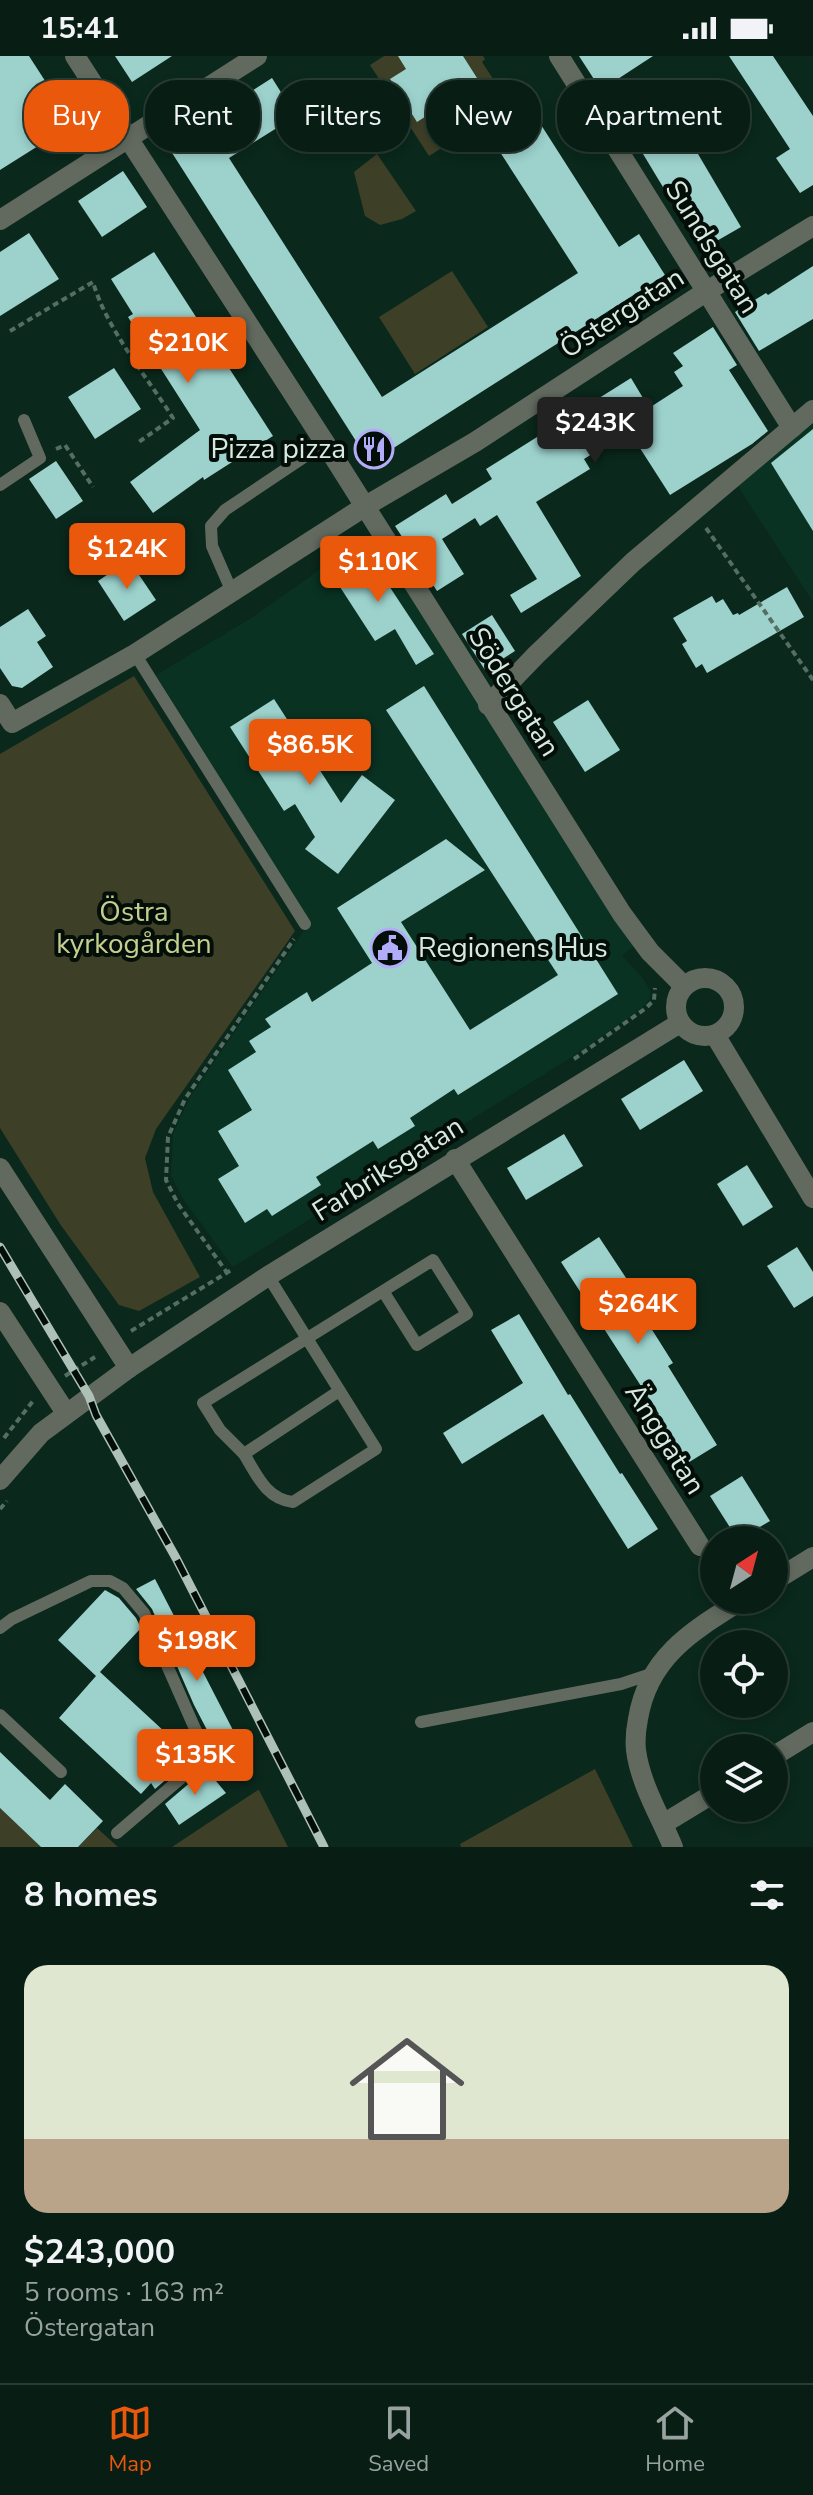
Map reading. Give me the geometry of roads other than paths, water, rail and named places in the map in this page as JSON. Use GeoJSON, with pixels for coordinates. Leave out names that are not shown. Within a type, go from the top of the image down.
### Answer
{"type":"FeatureCollection","features":[{"type":"Feature","properties":{"kind":"street","name":"Södergatan"},"geometry":{"type":"LineString","coordinates":[[75,56],[90,80]]}},
{"type":"Feature","properties":{"kind":"street"},"geometry":{"type":"LineString","coordinates":[[129,138],[257,56]]}},
{"type":"Feature","properties":{"kind":"street","name":"Sundsgatan"},"geometry":{"type":"LineString","coordinates":[[559,56],[792,428]]}},
{"type":"Feature","properties":{"kind":"street","name":"Södergatan"},"geometry":{"type":"LineString","coordinates":[[129,141],[325,443],[622,914],[650,952],[684,986]]}},
{"type":"Feature","properties":{"kind":"street"},"geometry":{"type":"LineString","coordinates":[[0,220],[107,152]]}},
{"type":"Feature","properties":{"kind":"street","name":"Östergatan"},"geometry":{"type":"LineString","coordinates":[[0,704],[12,723],[135,654],[813,226]]}},
{"type":"Feature","properties":{"kind":"street"},"geometry":{"type":"LineString","coordinates":[[488,705],[575,617],[693,509],[813,410]]}},
{"type":"Feature","properties":{"kind":"street"},"geometry":{"type":"LineString","coordinates":[[698,978],[723,983],[730,991],[734,1004],[733,1017],[726,1028],[715,1035],[695,1035],[680,1023],[676,1003],[684,986],[698,978]]}},
{"type":"Feature","properties":{"kind":"street","name":"Farbriksgatan"},"geometry":{"type":"LineString","coordinates":[[0,1480],[41,1433],[129,1368],[268,1276],[680,1023]]}},
{"type":"Feature","properties":{"kind":"street"},"geometry":{"type":"LineString","coordinates":[[715,1035],[813,1198]]}},
{"type":"Feature","properties":{"kind":"street","name":"Änggatan"},"geometry":{"type":"LineString","coordinates":[[455,1159],[700,1546]]}},
{"type":"Feature","properties":{"kind":"street"},"geometry":{"type":"LineString","coordinates":[[0,1168],[129,1368]]}},
{"type":"Feature","properties":{"kind":"street"},"geometry":{"type":"LineString","coordinates":[[0,1312],[66,1413]]}},
{"type":"Feature","properties":{"kind":"street"},"geometry":{"type":"LineString","coordinates":[[788,1572],[813,1557]]}},
{"type":"Feature","properties":{"kind":"street"},"geometry":{"type":"LineString","coordinates":[[673,1847],[644,1778],[636,1749],[642,1695],[651,1674],[665,1656],[721,1614]]}},
{"type":"Feature","properties":{"kind":"street"},"geometry":{"type":"LineString","coordinates":[[788,1747],[813,1732]]}},
{"type":"Feature","properties":{"kind":"street"},"geometry":{"type":"LineString","coordinates":[[663,1824],[700,1802]]}},
{"type":"Feature","properties":{"kind":"lane"},"geometry":{"type":"LineString","coordinates":[[0,485],[40,458],[24,420]]}},
{"type":"Feature","properties":{"kind":"lane"},"geometry":{"type":"LineString","coordinates":[[232,592],[212,546],[211,526],[225,510],[325,443]]}},
{"type":"Feature","properties":{"kind":"lane"},"geometry":{"type":"LineString","coordinates":[[135,654],[305,924]]}},
{"type":"Feature","properties":{"kind":"lane"},"geometry":{"type":"LineString","coordinates":[[268,1276],[307,1337],[376,1449],[293,1502],[278,1500],[266,1488],[244,1454],[220,1430],[203,1403],[307,1337],[433,1260],[467,1314],[417,1345],[383,1291]]}},
{"type":"Feature","properties":{"kind":"lane"},"geometry":{"type":"LineString","coordinates":[[244,1454],[339,1391]]}},
{"type":"Feature","properties":{"kind":"lane"},"geometry":{"type":"LineString","coordinates":[[0,1628],[12,1619],[91,1581],[110,1581],[123,1588],[144,1613],[207,1756],[117,1833]]}},
{"type":"Feature","properties":{"kind":"lane"},"geometry":{"type":"LineString","coordinates":[[421,1722],[621,1684],[651,1674]]}},
{"type":"Feature","properties":{"kind":"lane"},"geometry":{"type":"LineString","coordinates":[[0,1715],[61,1772]]}},
{"type":"Feature","properties":{"kind":"railway"},"geometry":{"type":"LineString","coordinates":[[0,1247],[89,1396],[96,1415],[176,1558],[324,1847]]}},
{"type":"Feature","properties":{"kind":"place","name":"Pizza pizza"},"geometry":{"type":"Point","coordinates":[374,449]}},
{"type":"Feature","properties":{"kind":"place","name":"Regionens Hus"},"geometry":{"type":"Point","coordinates":[390,948]}},
{"type":"Feature","properties":{"kind":"park label","name":"Östra kyrkogården"},"geometry":{"type":"Point","coordinates":[134,928]}}]}
